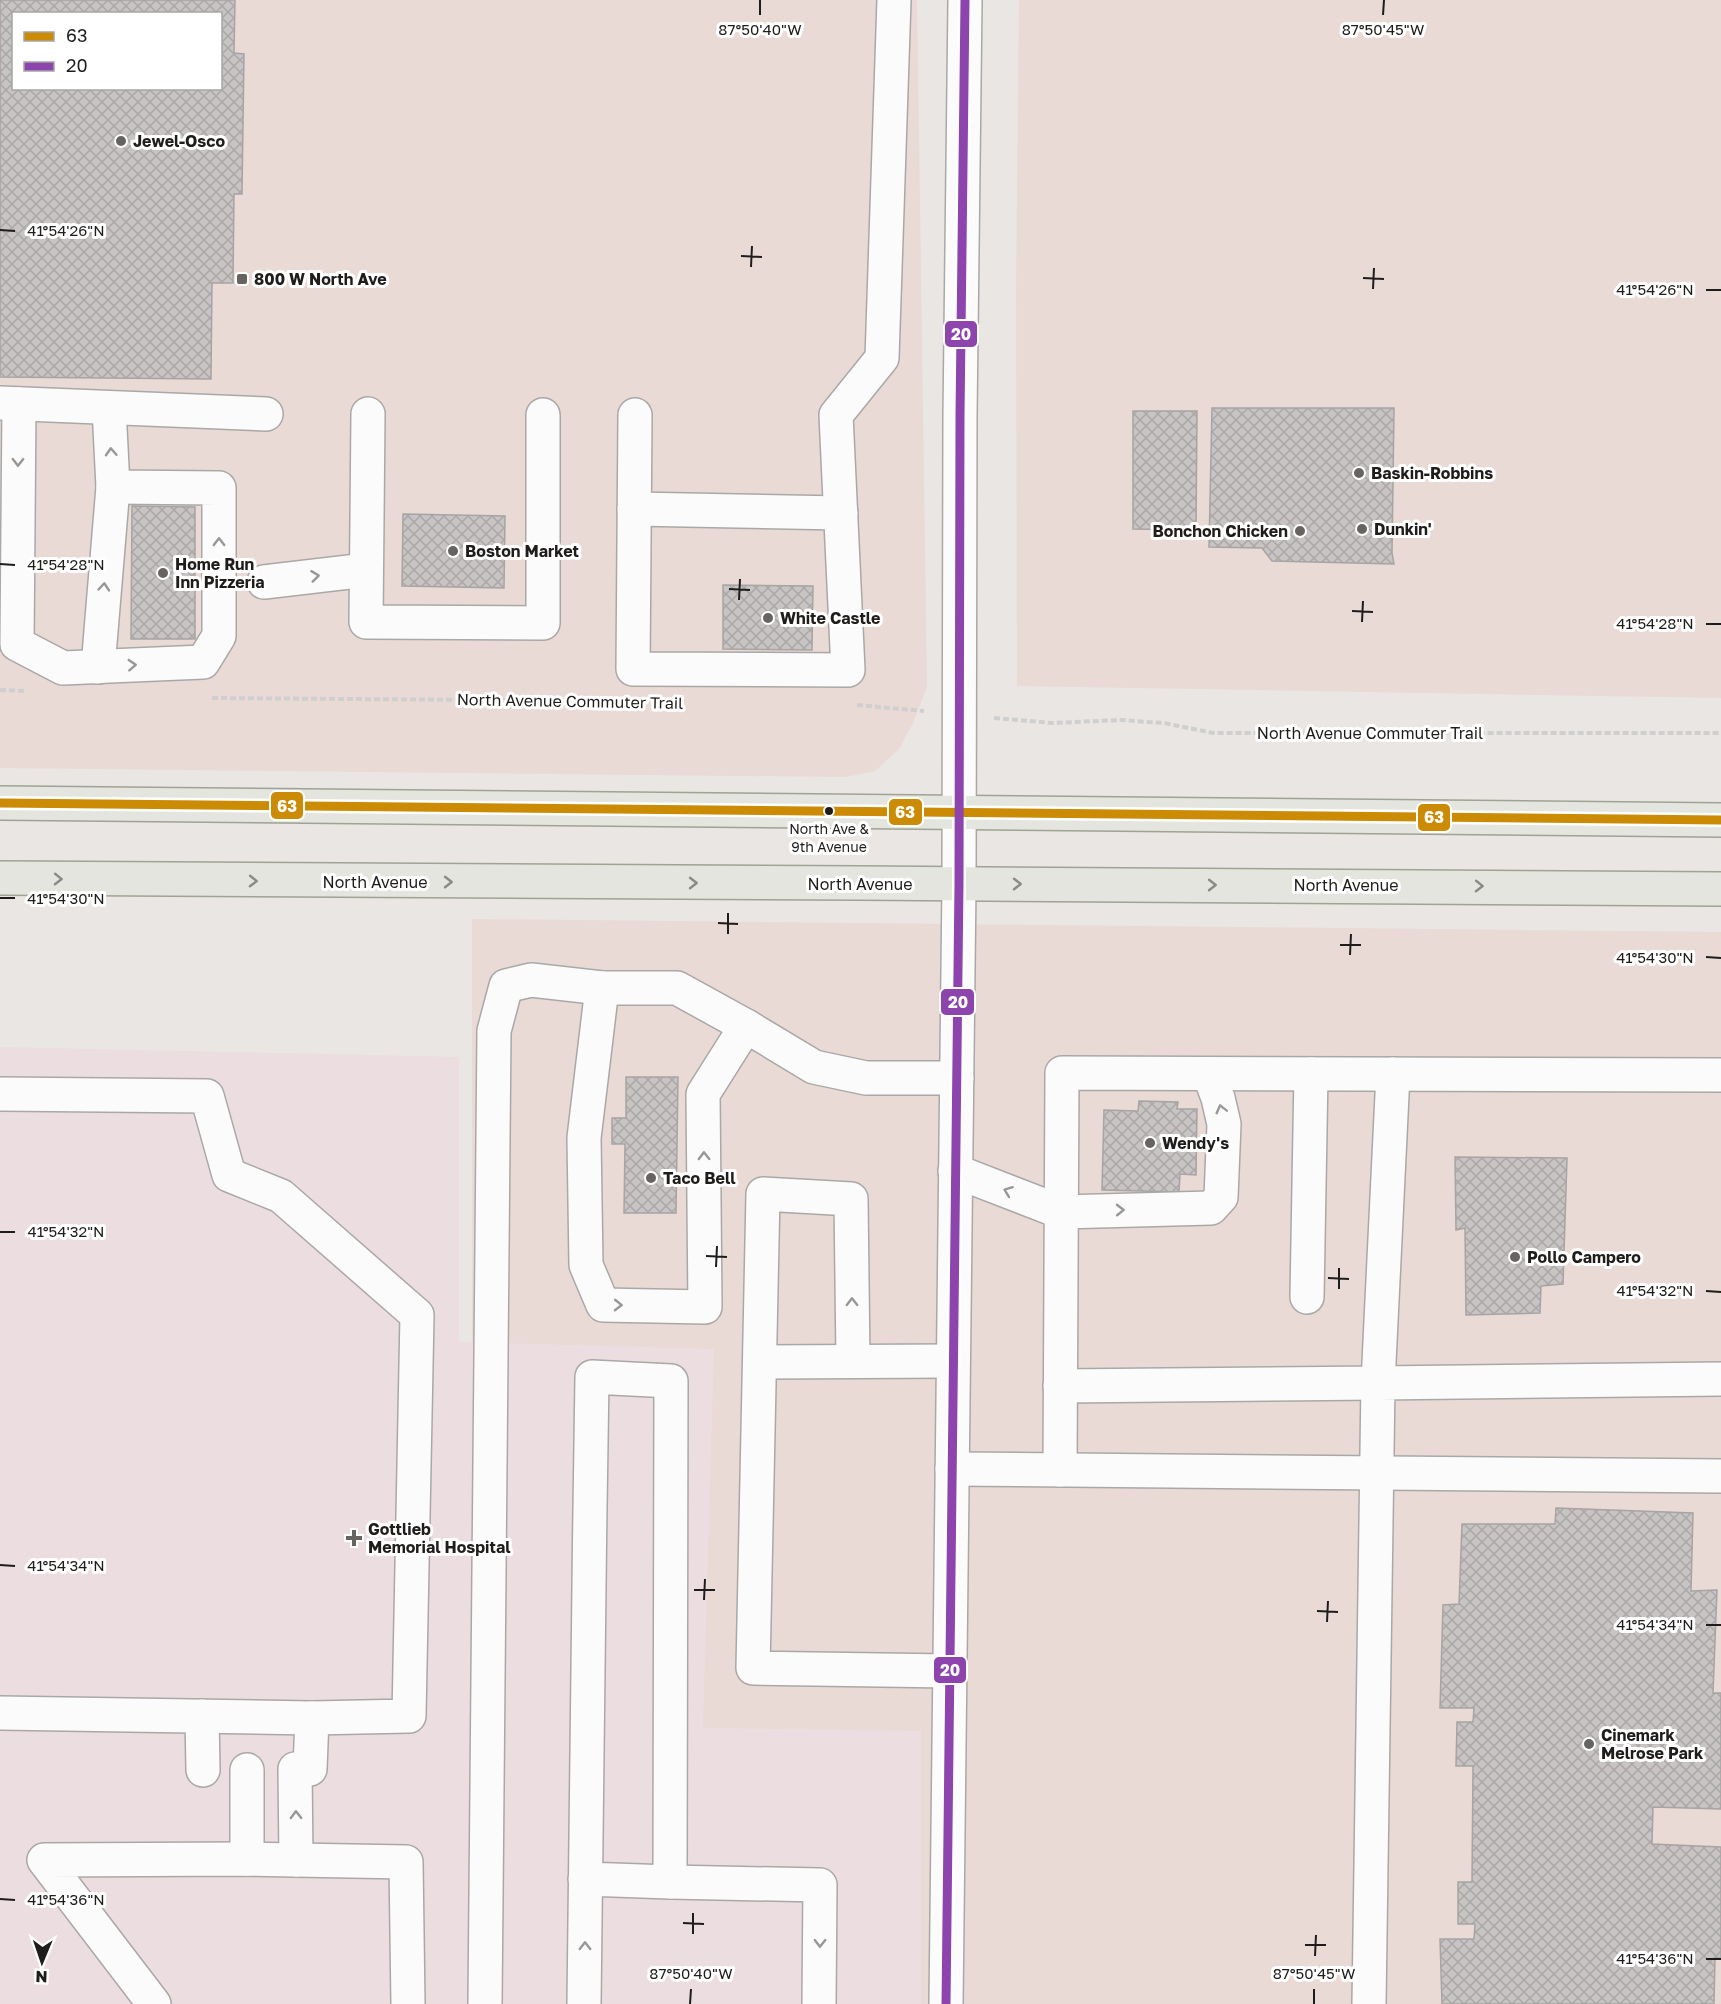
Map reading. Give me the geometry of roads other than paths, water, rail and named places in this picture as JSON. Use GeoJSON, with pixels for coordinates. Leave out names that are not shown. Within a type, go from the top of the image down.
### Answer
{"type":"FeatureCollection","features":[{"type":"Feature","properties":{"kind":"main road"},"geometry":{"type":"LineString","coordinates":[[0,803],[1721,820]]}},
{"type":"Feature","properties":{"kind":"main road","name":"North Avenue"},"geometry":{"type":"LineString","coordinates":[[0,878],[282,882],[1420,885],[1721,889]]}},
{"type":"Feature","properties":{"kind":"street"},"geometry":{"type":"LineString","coordinates":[[635,415],[633,669],[848,670],[836,416],[882,358],[894,0]]}},
{"type":"Feature","properties":{"kind":"street"},"geometry":{"type":"LineString","coordinates":[[946,2004],[959,884],[960,416],[965,0]]}},
{"type":"Feature","properties":{"kind":"street"},"geometry":{"type":"LineString","coordinates":[[113,487],[219,488],[219,636],[203,662],[63,668],[17,644],[9,403],[266,414]]}},
{"type":"Feature","properties":{"kind":"street"},"geometry":{"type":"LineString","coordinates":[[98,667],[113,487],[109,408]]}},
{"type":"Feature","properties":{"kind":"street"},"geometry":{"type":"LineString","coordinates":[[368,414],[366,622],[543,623],[543,415]]}},
{"type":"Feature","properties":{"kind":"street"},"geometry":{"type":"LineString","coordinates":[[634,509],[841,513]]}},
{"type":"Feature","properties":{"kind":"street"},"geometry":{"type":"LineString","coordinates":[[264,582],[366,570]]}},
{"type":"Feature","properties":{"kind":"street"},"geometry":{"type":"LineString","coordinates":[[485,2004],[494,1031],[506,986],[531,980],[602,988],[677,988],[814,1067],[866,1078],[957,1078]]}},
{"type":"Feature","properties":{"kind":"street"},"geometry":{"type":"LineString","coordinates":[[602,988],[584,1138],[586,1265],[603,1305],[705,1307],[703,1094],[746,1026]]}},
{"type":"Feature","properties":{"kind":"street"},"geometry":{"type":"LineString","coordinates":[[1060,1470],[1062,1073],[1721,1076]]}},
{"type":"Feature","properties":{"kind":"street"},"geometry":{"type":"LineString","coordinates":[[955,1171],[1061,1212],[1211,1208],[1221,1197],[1224,1124],[1209,1074]]}},
{"type":"Feature","properties":{"kind":"street"},"geometry":{"type":"LineString","coordinates":[[1307,1296],[1311,1074]]}},
{"type":"Feature","properties":{"kind":"street"},"geometry":{"type":"LineString","coordinates":[[1369,2004],[1378,1383],[1393,1074]]}},
{"type":"Feature","properties":{"kind":"street"},"geometry":{"type":"LineString","coordinates":[[0,1094],[207,1096],[229,1175],[281,1196],[417,1315],[409,1716],[312,1718],[0,1713]]}},
{"type":"Feature","properties":{"kind":"street"},"geometry":{"type":"LineString","coordinates":[[853,1360],[850,1199],[763,1194],[753,1668],[949,1671]]}},
{"type":"Feature","properties":{"kind":"street"},"geometry":{"type":"LineString","coordinates":[[760,1362],[953,1361]]}},
{"type":"Feature","properties":{"kind":"street"},"geometry":{"type":"LineString","coordinates":[[584,2004],[592,1377],[671,1381],[670,1882]]}},
{"type":"Feature","properties":{"kind":"street"},"geometry":{"type":"LineString","coordinates":[[1060,1386],[1721,1379]]}},
{"type":"Feature","properties":{"kind":"street"},"geometry":{"type":"LineString","coordinates":[[952,1469],[1721,1476]]}},
{"type":"Feature","properties":{"kind":"street"},"geometry":{"type":"LineString","coordinates":[[202,1716],[203,1770]]}},
{"type":"Feature","properties":{"kind":"street"},"geometry":{"type":"LineString","coordinates":[[296,1860],[303,1769],[312,1718]]}},
{"type":"Feature","properties":{"kind":"street"},"geometry":{"type":"LineString","coordinates":[[247,1770],[247,1859]]}},
{"type":"Feature","properties":{"kind":"street"},"geometry":{"type":"LineString","coordinates":[[154,2004],[44,1860],[247,1859],[406,1862],[408,2004]]}},
{"type":"Feature","properties":{"kind":"street"},"geometry":{"type":"LineString","coordinates":[[585,1879],[820,1885],[819,2004]]}},
{"type":"Feature","properties":{"kind":"place","name":"Jewel-Osco"},"geometry":{"type":"Point","coordinates":[121,141]}},
{"type":"Feature","properties":{"kind":"place","name":"800 W North Ave"},"geometry":{"type":"Point","coordinates":[242,279]}},
{"type":"Feature","properties":{"kind":"place","name":"Baskin-Robbins"},"geometry":{"type":"Point","coordinates":[1359,473]}},
{"type":"Feature","properties":{"kind":"place","name":"Dunkin'"},"geometry":{"type":"Point","coordinates":[1362,529]}},
{"type":"Feature","properties":{"kind":"place","name":"Bonchon Chicken"},"geometry":{"type":"Point","coordinates":[1300,531]}},
{"type":"Feature","properties":{"kind":"place","name":"Boston Market"},"geometry":{"type":"Point","coordinates":[453,551]}},
{"type":"Feature","properties":{"kind":"place","name":"Home Run Inn Pizzeria"},"geometry":{"type":"Point","coordinates":[163,573]}},
{"type":"Feature","properties":{"kind":"place","name":"White Castle"},"geometry":{"type":"Point","coordinates":[768,618]}},
{"type":"Feature","properties":{"kind":"place","name":"North Ave & 9th Avenue"},"geometry":{"type":"Point","coordinates":[829,811]}},
{"type":"Feature","properties":{"kind":"place","name":"Wendy's"},"geometry":{"type":"Point","coordinates":[1150,1143]}},
{"type":"Feature","properties":{"kind":"place","name":"Taco Bell"},"geometry":{"type":"Point","coordinates":[651,1178]}},
{"type":"Feature","properties":{"kind":"place","name":"Pollo Campero"},"geometry":{"type":"Point","coordinates":[1515,1257]}},
{"type":"Feature","properties":{"kind":"place","name":"Gottlieb Memorial Hospital"},"geometry":{"type":"Point","coordinates":[354,1538]}},
{"type":"Feature","properties":{"kind":"place","name":"Cinemark Melrose Park"},"geometry":{"type":"Point","coordinates":[1589,1744]}}]}
